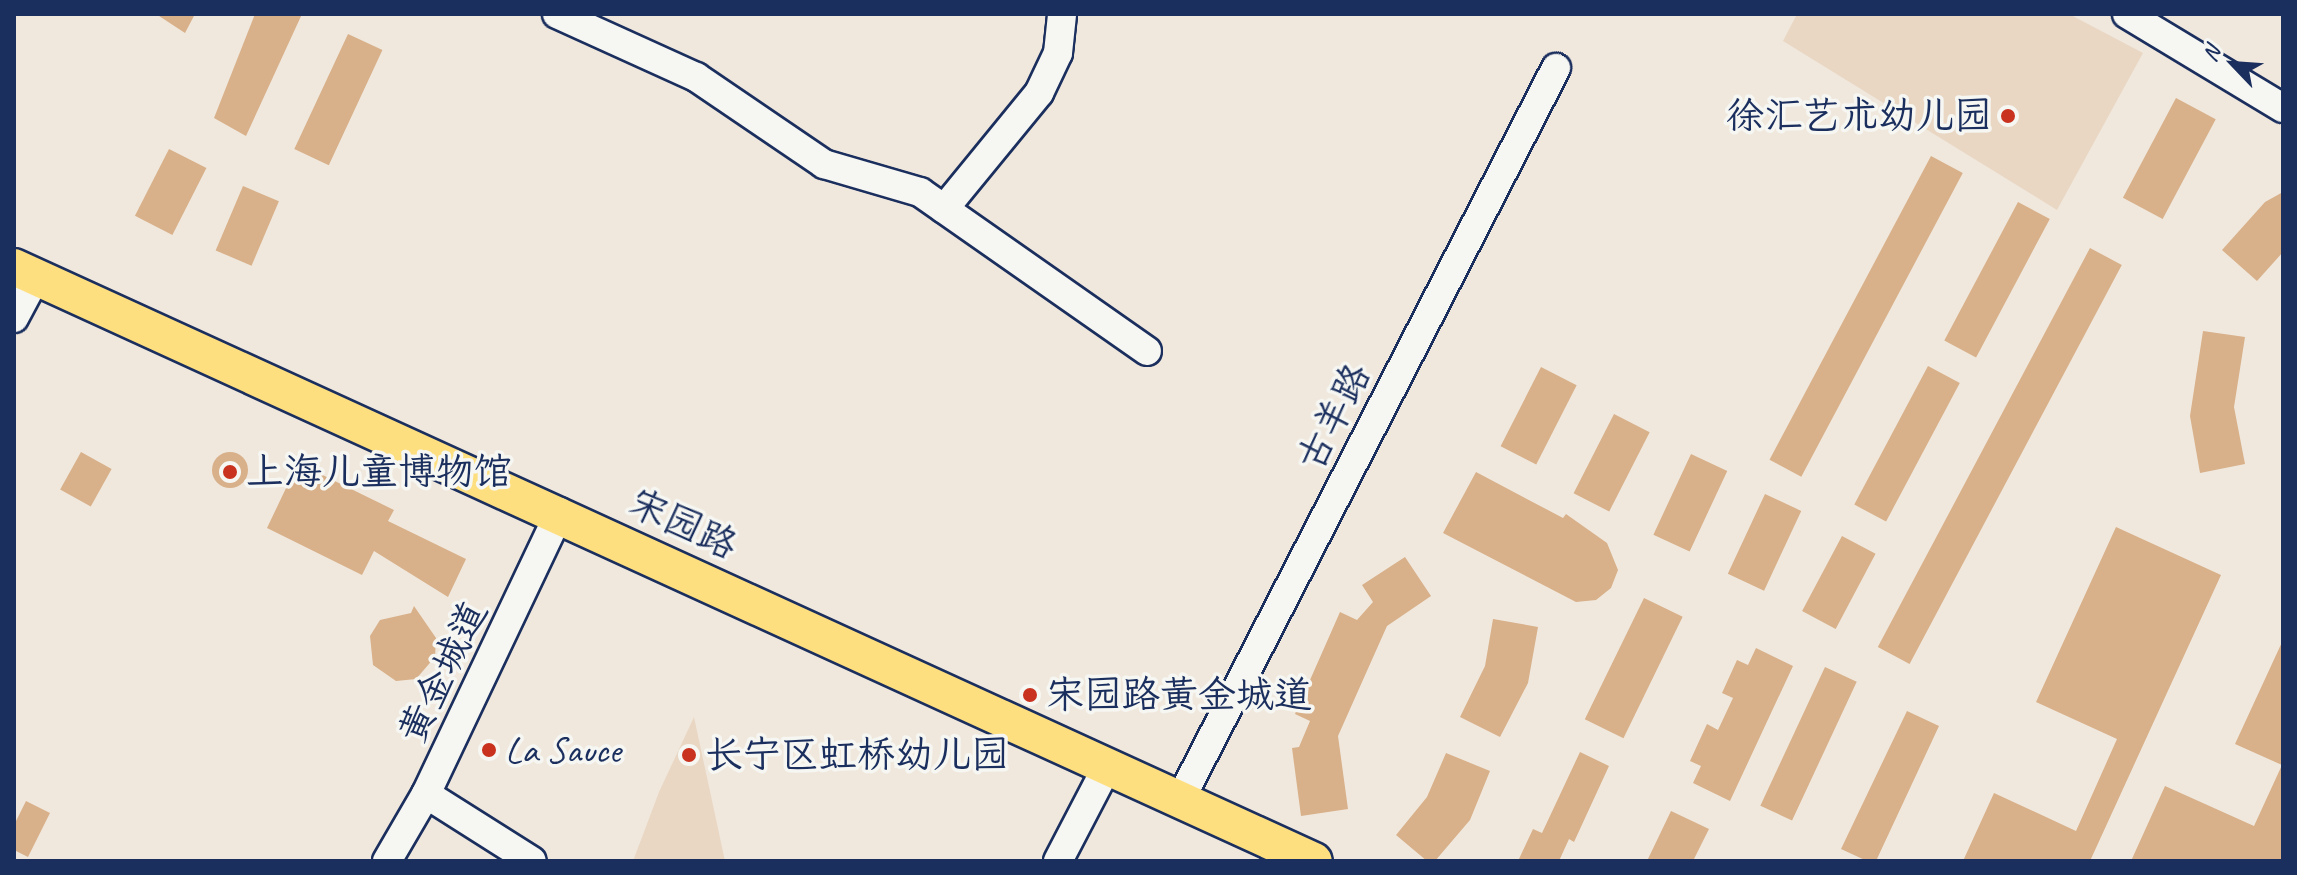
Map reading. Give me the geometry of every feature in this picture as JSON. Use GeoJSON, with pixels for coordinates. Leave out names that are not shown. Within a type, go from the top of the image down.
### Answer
{"type":"FeatureCollection","features":[{"type":"Feature","properties":{"kind":"main road","name":"宋园路"},"geometry":{"type":"LineString","coordinates":[[25,272],[560,512],[1314,861]]}},
{"type":"Feature","properties":{"kind":"street"},"geometry":{"type":"LineString","coordinates":[[557,14],[696,77],[824,164],[920,192],[1147,351]]}},
{"type":"Feature","properties":{"kind":"street"},"geometry":{"type":"LineString","coordinates":[[944,209],[1039,93],[1058,53],[1062,14]]}},
{"type":"Feature","properties":{"kind":"street"},"geometry":{"type":"LineString","coordinates":[[2127,14],[2283,108]]}},
{"type":"Feature","properties":{"kind":"street","name":"古羊路"},"geometry":{"type":"LineString","coordinates":[[1180,800],[1556,68]]}},
{"type":"Feature","properties":{"kind":"street"},"geometry":{"type":"LineString","coordinates":[[14,318],[25,272]]}},
{"type":"Feature","properties":{"kind":"street","name":"黄金城道"},"geometry":{"type":"LineString","coordinates":[[387,861],[426,794],[560,512]]}},
{"type":"Feature","properties":{"kind":"street"},"geometry":{"type":"LineString","coordinates":[[1058,861],[1107,767]]}},
{"type":"Feature","properties":{"kind":"street"},"geometry":{"type":"LineString","coordinates":[[426,794],[532,861]]}},
{"type":"Feature","properties":{"kind":"shaded area","name":"徐汇艺术幼儿园"},"geometry":{"type":"Polygon","coordinates":[[[1797,14],[2069,14],[2143,53],[2057,210],[1783,41],[1797,14]]]}},
{"type":"Feature","properties":{"kind":"shaded area","name":"长宁区虹桥幼儿园"},"geometry":{"type":"Polygon","coordinates":[[[694,717],[725,861],[633,861],[659,792],[694,717]]]}},
{"type":"Feature","properties":{"kind":"building"},"geometry":{"type":"Polygon","coordinates":[[[156,14],[195,14],[185,33],[156,14]]]}},
{"type":"Feature","properties":{"kind":"building"},"geometry":{"type":"Polygon","coordinates":[[[255,14],[302,14],[246,136],[214,118],[255,14]]]}},
{"type":"Feature","properties":{"kind":"building"},"geometry":{"type":"Polygon","coordinates":[[[348,34],[382,50],[329,165],[294,149],[348,34]]]}},
{"type":"Feature","properties":{"kind":"building"},"geometry":{"type":"Polygon","coordinates":[[[2176,98],[2216,119],[2163,219],[2123,198],[2176,98]]]}},
{"type":"Feature","properties":{"kind":"building"},"geometry":{"type":"Polygon","coordinates":[[[169,149],[206,168],[172,235],[135,216],[169,149]]]}},
{"type":"Feature","properties":{"kind":"building"},"geometry":{"type":"Polygon","coordinates":[[[1931,156],[1963,173],[1801,477],[1770,460],[1931,156]]]}},
{"type":"Feature","properties":{"kind":"building"},"geometry":{"type":"Polygon","coordinates":[[[243,186],[279,201],[252,266],[216,250],[243,186]]]}},
{"type":"Feature","properties":{"kind":"building"},"geometry":{"type":"Polygon","coordinates":[[[2283,192],[2283,252],[2257,281],[2222,250],[2265,202],[2283,192]]]}},
{"type":"Feature","properties":{"kind":"building"},"geometry":{"type":"Polygon","coordinates":[[[2018,202],[2050,219],[1976,358],[1944,341],[2018,202]]]}},
{"type":"Feature","properties":{"kind":"building"},"geometry":{"type":"Polygon","coordinates":[[[2090,248],[2122,265],[1910,664],[1878,647],[2090,248]]]}},
{"type":"Feature","properties":{"kind":"building"},"geometry":{"type":"Polygon","coordinates":[[[2203,331],[2245,337],[2234,407],[2245,464],[2200,473],[2190,416],[2203,331]]]}},
{"type":"Feature","properties":{"kind":"building"},"geometry":{"type":"Polygon","coordinates":[[[1928,366],[1960,383],[1886,522],[1854,505],[1928,366]]]}},
{"type":"Feature","properties":{"kind":"building"},"geometry":{"type":"Polygon","coordinates":[[[1541,367],[1577,385],[1536,464],[1501,446],[1541,367]]]}},
{"type":"Feature","properties":{"kind":"building"},"geometry":{"type":"Polygon","coordinates":[[[1614,414],[1650,432],[1609,511],[1574,493],[1614,414]]]}},
{"type":"Feature","properties":{"kind":"building"},"geometry":{"type":"Polygon","coordinates":[[[81,452],[112,469],[91,507],[60,490],[81,452]]]}},
{"type":"Feature","properties":{"kind":"building"},"geometry":{"type":"Polygon","coordinates":[[[230,452],[242,458],[248,470],[242,482],[230,488],[218,482],[212,470],[218,458],[230,452]]]}},
{"type":"Feature","properties":{"kind":"building"},"geometry":{"type":"Polygon","coordinates":[[[1691,454],[1727,471],[1690,552],[1653,535],[1691,454]]]}},
{"type":"Feature","properties":{"kind":"building"},"geometry":{"type":"Polygon","coordinates":[[[298,463],[394,510],[388,521],[466,559],[448,597],[374,551],[362,575],[267,528],[298,463]]]}},
{"type":"Feature","properties":{"kind":"building"},"geometry":{"type":"Polygon","coordinates":[[[1476,472],[1563,518],[1566,514],[1607,543],[1618,570],[1611,588],[1596,600],[1576,602],[1443,533],[1476,472]]]}},
{"type":"Feature","properties":{"kind":"building"},"geometry":{"type":"Polygon","coordinates":[[[1765,494],[1801,511],[1764,591],[1728,574],[1765,494]]]}},
{"type":"Feature","properties":{"kind":"building"},"geometry":{"type":"Polygon","coordinates":[[[2116,527],[2221,575],[2090,861],[1963,861],[1994,793],[2076,831],[2117,739],[2036,702],[2116,527]]]}},
{"type":"Feature","properties":{"kind":"building"},"geometry":{"type":"Polygon","coordinates":[[[1842,536],[1876,554],[1836,629],[1802,611],[1842,536]]]}},
{"type":"Feature","properties":{"kind":"building"},"geometry":{"type":"Polygon","coordinates":[[[1405,557],[1431,596],[1387,626],[1338,736],[1348,809],[1301,816],[1292,748],[1299,747],[1310,721],[1295,714],[1340,612],[1357,620],[1373,602],[1362,585],[1405,557]]]}},
{"type":"Feature","properties":{"kind":"building"},"geometry":{"type":"Polygon","coordinates":[[[1644,598],[1683,617],[1623,738],[1585,719],[1644,598]]]}},
{"type":"Feature","properties":{"kind":"building"},"geometry":{"type":"Polygon","coordinates":[[[414,606],[436,638],[435,657],[416,679],[396,681],[373,665],[370,636],[380,620],[411,613],[414,606]]]}},
{"type":"Feature","properties":{"kind":"building"},"geometry":{"type":"Polygon","coordinates":[[[1493,619],[1538,627],[1528,683],[1500,737],[1460,717],[1485,666],[1493,619]]]}},
{"type":"Feature","properties":{"kind":"building"},"geometry":{"type":"Polygon","coordinates":[[[2283,640],[2283,861],[2131,861],[2165,786],[2254,826],[2282,765],[2235,744],[2283,640]]]}},
{"type":"Feature","properties":{"kind":"building"},"geometry":{"type":"Polygon","coordinates":[[[1756,648],[1793,666],[1730,801],[1693,783],[1701,766],[1690,761],[1707,724],[1718,730],[1733,698],[1722,693],[1737,660],[1748,665],[1756,648]]]}},
{"type":"Feature","properties":{"kind":"building"},"geometry":{"type":"Polygon","coordinates":[[[1825,667],[1857,682],[1792,820],[1760,806],[1825,667]]]}},
{"type":"Feature","properties":{"kind":"building"},"geometry":{"type":"Polygon","coordinates":[[[1907,711],[1939,726],[1876,861],[1867,861],[1841,849],[1907,711]]]}},
{"type":"Feature","properties":{"kind":"building"},"geometry":{"type":"Polygon","coordinates":[[[1580,752],[1609,766],[1574,842],[1569,839],[1559,861],[1518,861],[1533,829],[1542,833],[1580,752]]]}},
{"type":"Feature","properties":{"kind":"building"},"geometry":{"type":"Polygon","coordinates":[[[1446,753],[1490,771],[1470,820],[1435,861],[1427,861],[1396,835],[1427,797],[1446,753]]]}},
{"type":"Feature","properties":{"kind":"building"},"geometry":{"type":"Polygon","coordinates":[[[26,801],[50,813],[28,857],[14,850],[14,825],[26,801]]]}},
{"type":"Feature","properties":{"kind":"building"},"geometry":{"type":"Polygon","coordinates":[[[1671,811],[1709,829],[1693,861],[1647,861],[1671,811]]]}},
{"type":"Feature","properties":{"kind":"place","name":"徐汇艺术幼儿园"},"geometry":{"type":"Point","coordinates":[2008,116]}},
{"type":"Feature","properties":{"kind":"place","name":"上海儿童博物馆"},"geometry":{"type":"Point","coordinates":[230,472]}},
{"type":"Feature","properties":{"kind":"place","name":"宋园路黄金城道"},"geometry":{"type":"Point","coordinates":[1030,695]}},
{"type":"Feature","properties":{"kind":"place","name":"La Sauce"},"geometry":{"type":"Point","coordinates":[489,750]}},
{"type":"Feature","properties":{"kind":"place","name":"长宁区虹桥幼儿园"},"geometry":{"type":"Point","coordinates":[689,755]}}]}
